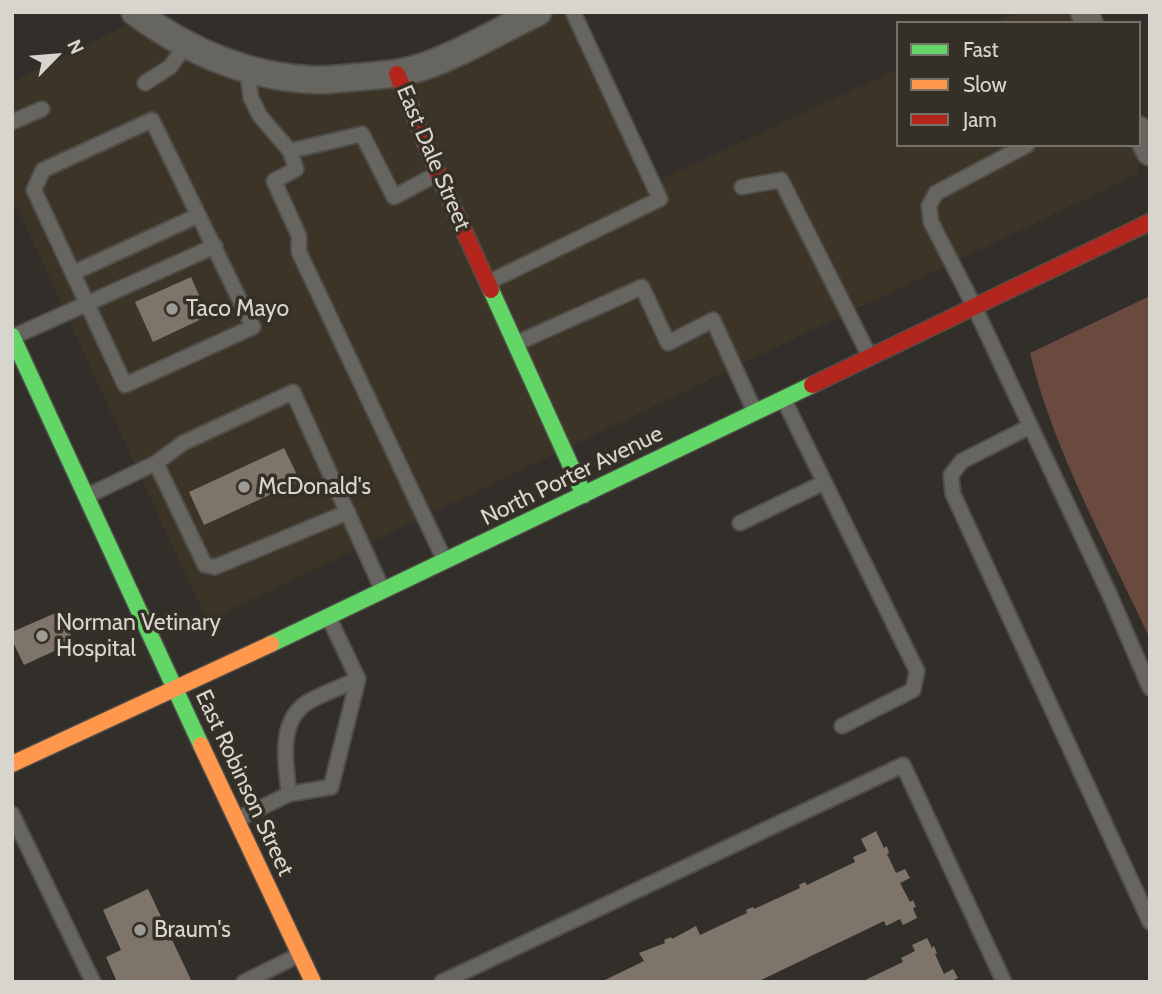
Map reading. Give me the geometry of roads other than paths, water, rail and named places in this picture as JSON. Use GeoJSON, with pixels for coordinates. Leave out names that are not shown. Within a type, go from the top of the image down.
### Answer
{"type":"FeatureCollection","features":[{"type":"Feature","properties":{"kind":"main road","name":"East Dale Street"},"geometry":{"type":"LineString","coordinates":[[397,74],[438,174],[584,495]]}},
{"type":"Feature","properties":{"kind":"main road","name":"North Porter Avenue"},"geometry":{"type":"LineString","coordinates":[[12,764],[383,593],[1150,222]]}},
{"type":"Feature","properties":{"kind":"main road","name":"East Robinson Street"},"geometry":{"type":"LineString","coordinates":[[12,337],[313,982]]}},
{"type":"Feature","properties":{"kind":"street","name":"East Dale Street"},"geometry":{"type":"LineString","coordinates":[[135,12],[186,46],[247,69],[318,80],[397,74]]}},
{"type":"Feature","properties":{"kind":"street"},"geometry":{"type":"LineString","coordinates":[[397,74],[423,67],[511,18],[538,12]]}},
{"type":"Feature","properties":{"kind":"street"},"geometry":{"type":"LineString","coordinates":[[1141,134],[1150,152]]}},
{"type":"Feature","properties":{"kind":"lane"},"geometry":{"type":"LineString","coordinates":[[487,283],[660,199],[573,12]]}},
{"type":"Feature","properties":{"kind":"lane"},"geometry":{"type":"LineString","coordinates":[[145,83],[170,67],[186,46]]}},
{"type":"Feature","properties":{"kind":"lane"},"geometry":{"type":"LineString","coordinates":[[247,69],[251,98],[260,116],[290,151],[296,169],[274,181],[299,236],[299,252],[445,562]]}},
{"type":"Feature","properties":{"kind":"lane"},"geometry":{"type":"LineString","coordinates":[[12,122],[42,109]]}},
{"type":"Feature","properties":{"kind":"lane"},"geometry":{"type":"LineString","coordinates":[[152,120],[197,216],[215,246],[253,327],[125,385],[34,190],[43,170],[152,120]]}},
{"type":"Feature","properties":{"kind":"lane"},"geometry":{"type":"LineString","coordinates":[[290,151],[362,134],[394,197],[438,174]]}},
{"type":"Feature","properties":{"kind":"lane"},"geometry":{"type":"LineString","coordinates":[[1023,147],[936,193],[929,206],[932,222],[1108,591],[1150,688]]}},
{"type":"Feature","properties":{"kind":"lane"},"geometry":{"type":"LineString","coordinates":[[742,187],[781,180],[870,356]]}},
{"type":"Feature","properties":{"kind":"lane"},"geometry":{"type":"LineString","coordinates":[[73,273],[197,216]]}},
{"type":"Feature","properties":{"kind":"lane"},"geometry":{"type":"LineString","coordinates":[[12,337],[215,246]]}},
{"type":"Feature","properties":{"kind":"lane"},"geometry":{"type":"LineString","coordinates":[[515,344],[642,287],[668,343],[713,320],[755,412]]}},
{"type":"Feature","properties":{"kind":"lane"},"geometry":{"type":"LineString","coordinates":[[85,497],[156,463],[183,443],[293,392],[383,593]]}},
{"type":"Feature","properties":{"kind":"lane"},"geometry":{"type":"LineString","coordinates":[[783,398],[917,671],[913,690],[842,726]]}},
{"type":"Feature","properties":{"kind":"lane"},"geometry":{"type":"LineString","coordinates":[[1030,427],[962,461],[951,475],[953,494],[1150,922]]}},
{"type":"Feature","properties":{"kind":"lane"},"geometry":{"type":"LineString","coordinates":[[156,463],[205,565],[215,567],[348,512]]}},
{"type":"Feature","properties":{"kind":"lane"},"geometry":{"type":"LineString","coordinates":[[740,523],[823,483]]}},
{"type":"Feature","properties":{"kind":"lane"},"geometry":{"type":"LineString","coordinates":[[236,820],[289,794],[331,787],[331,761],[339,729],[358,679],[328,618]]}},
{"type":"Feature","properties":{"kind":"lane"},"geometry":{"type":"LineString","coordinates":[[289,794],[284,749],[305,704],[358,679]]}},
{"type":"Feature","properties":{"kind":"lane"},"geometry":{"type":"LineString","coordinates":[[284,749],[299,753]]}},
{"type":"Feature","properties":{"kind":"lane"},"geometry":{"type":"LineString","coordinates":[[442,982],[903,765],[1004,982]]}},
{"type":"Feature","properties":{"kind":"lane"},"geometry":{"type":"LineString","coordinates":[[12,814],[93,982]]}},
{"type":"Feature","properties":{"kind":"lane"},"geometry":{"type":"LineString","coordinates":[[244,982],[300,955]]}},
{"type":"Feature","properties":{"kind":"place","name":"Taco Mayo"},"geometry":{"type":"Point","coordinates":[172,309]}},
{"type":"Feature","properties":{"kind":"place","name":"McDonald's"},"geometry":{"type":"Point","coordinates":[244,487]}},
{"type":"Feature","properties":{"kind":"place","name":"Norman Vetinary Hospital"},"geometry":{"type":"Point","coordinates":[42,636]}},
{"type":"Feature","properties":{"kind":"place","name":"Braum's"},"geometry":{"type":"Point","coordinates":[140,930]}}]}
